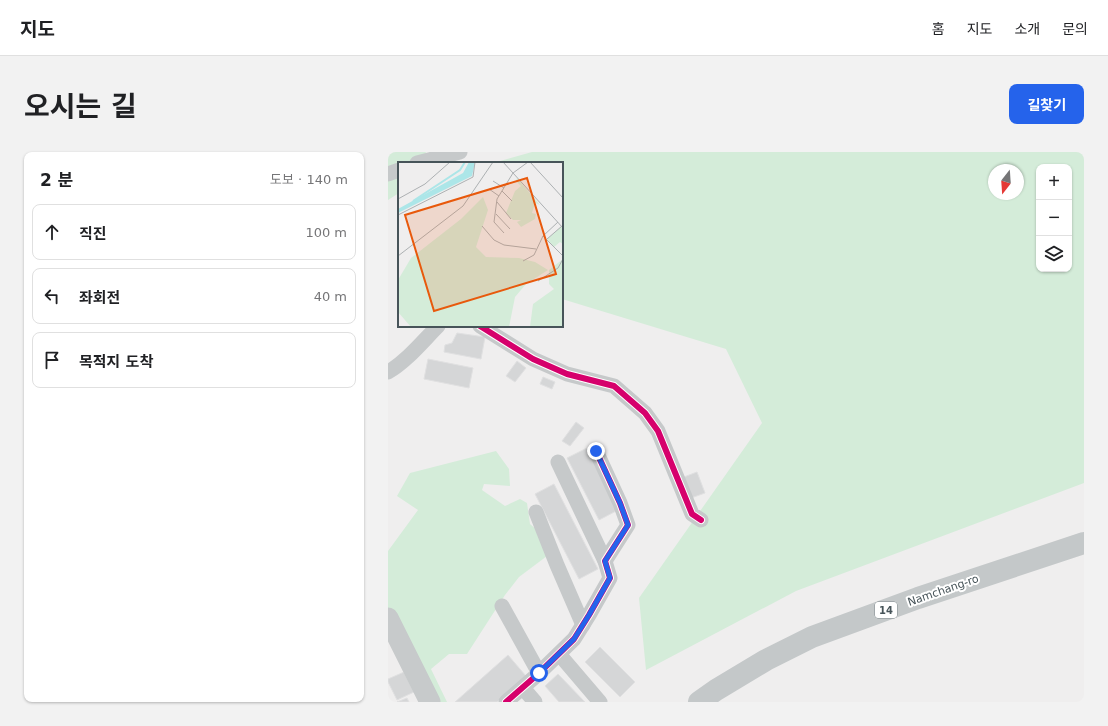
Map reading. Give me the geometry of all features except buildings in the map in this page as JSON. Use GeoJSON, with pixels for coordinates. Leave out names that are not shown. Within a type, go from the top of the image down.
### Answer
{"type":"FeatureCollection","features":[{"type":"Feature","properties":{"kind":"main road","name":"Namchang-ro"},"geometry":{"type":"LineString","coordinates":[[699,702],[766,660],[812,637],[918,598],[1084,543]]}},
{"type":"Feature","properties":{"kind":"main road"},"geometry":{"type":"LineString","coordinates":[[388,618],[430,702]]}},
{"type":"Feature","properties":{"kind":"street"},"geometry":{"type":"LineString","coordinates":[[422,162],[460,152]]}},
{"type":"Feature","properties":{"kind":"street"},"geometry":{"type":"LineString","coordinates":[[388,174],[398,170]]}},
{"type":"Feature","properties":{"kind":"street"},"geometry":{"type":"LineString","coordinates":[[390,369],[415,350],[437,327]]}},
{"type":"Feature","properties":{"kind":"street"},"geometry":{"type":"LineString","coordinates":[[482,327],[533,359],[567,374],[614,386],[645,413],[658,431],[692,514],[701,520]]}},
{"type":"Feature","properties":{"kind":"street"},"geometry":{"type":"LineString","coordinates":[[596,451],[620,503],[628,525],[605,561]]}},
{"type":"Feature","properties":{"kind":"street"},"geometry":{"type":"LineString","coordinates":[[506,702],[523,688],[574,639],[610,578],[605,561],[558,462]]}},
{"type":"Feature","properties":{"kind":"street"},"geometry":{"type":"LineString","coordinates":[[536,512],[583,625]]}},
{"type":"Feature","properties":{"kind":"street"},"geometry":{"type":"LineString","coordinates":[[502,606],[539,673]]}},
{"type":"Feature","properties":{"kind":"street"},"geometry":{"type":"LineString","coordinates":[[559,654],[600,702]]}},
{"type":"Feature","properties":{"kind":"street"},"geometry":{"type":"LineString","coordinates":[[523,688],[536,702]]}},
{"type":"Feature","properties":{"kind":"green space"},"geometry":{"type":"Polygon","coordinates":[[[388,152],[426,152],[422,162],[398,162],[398,194],[388,200],[388,152]]]}},
{"type":"Feature","properties":{"kind":"green space"},"geometry":{"type":"Polygon","coordinates":[[[532,152],[1084,152],[1084,483],[796,591],[646,670],[639,598],[762,423],[726,349],[563,299],[563,162],[497,162],[532,152]]]}},
{"type":"Feature","properties":{"kind":"green space"},"geometry":{"type":"Polygon","coordinates":[[[496,451],[509,469],[510,486],[484,484],[482,490],[505,506],[520,499],[527,503],[530,524],[549,541],[551,553],[519,577],[505,595],[467,654],[449,654],[431,669],[447,702],[430,702],[388,618],[388,551],[418,510],[397,496],[410,473],[496,451]]]}},
{"type":"Feature","properties":{"kind":"cycle path"},"geometry":{"type":"LineString","coordinates":[[482,327],[533,359],[567,374],[614,386],[645,413],[658,431],[692,514],[701,520]]}},
{"type":"Feature","properties":{"kind":"cycle path"},"geometry":{"type":"LineString","coordinates":[[506,702],[537,675],[574,639],[610,578],[605,561],[628,525],[620,503],[596,451]]}},
{"type":"Feature","properties":{"kind":"route"},"geometry":{"type":"LineString","coordinates":[[539,673],[574,639],[589,615],[610,578],[605,561],[628,525],[620,503],[596,451]]}}]}
